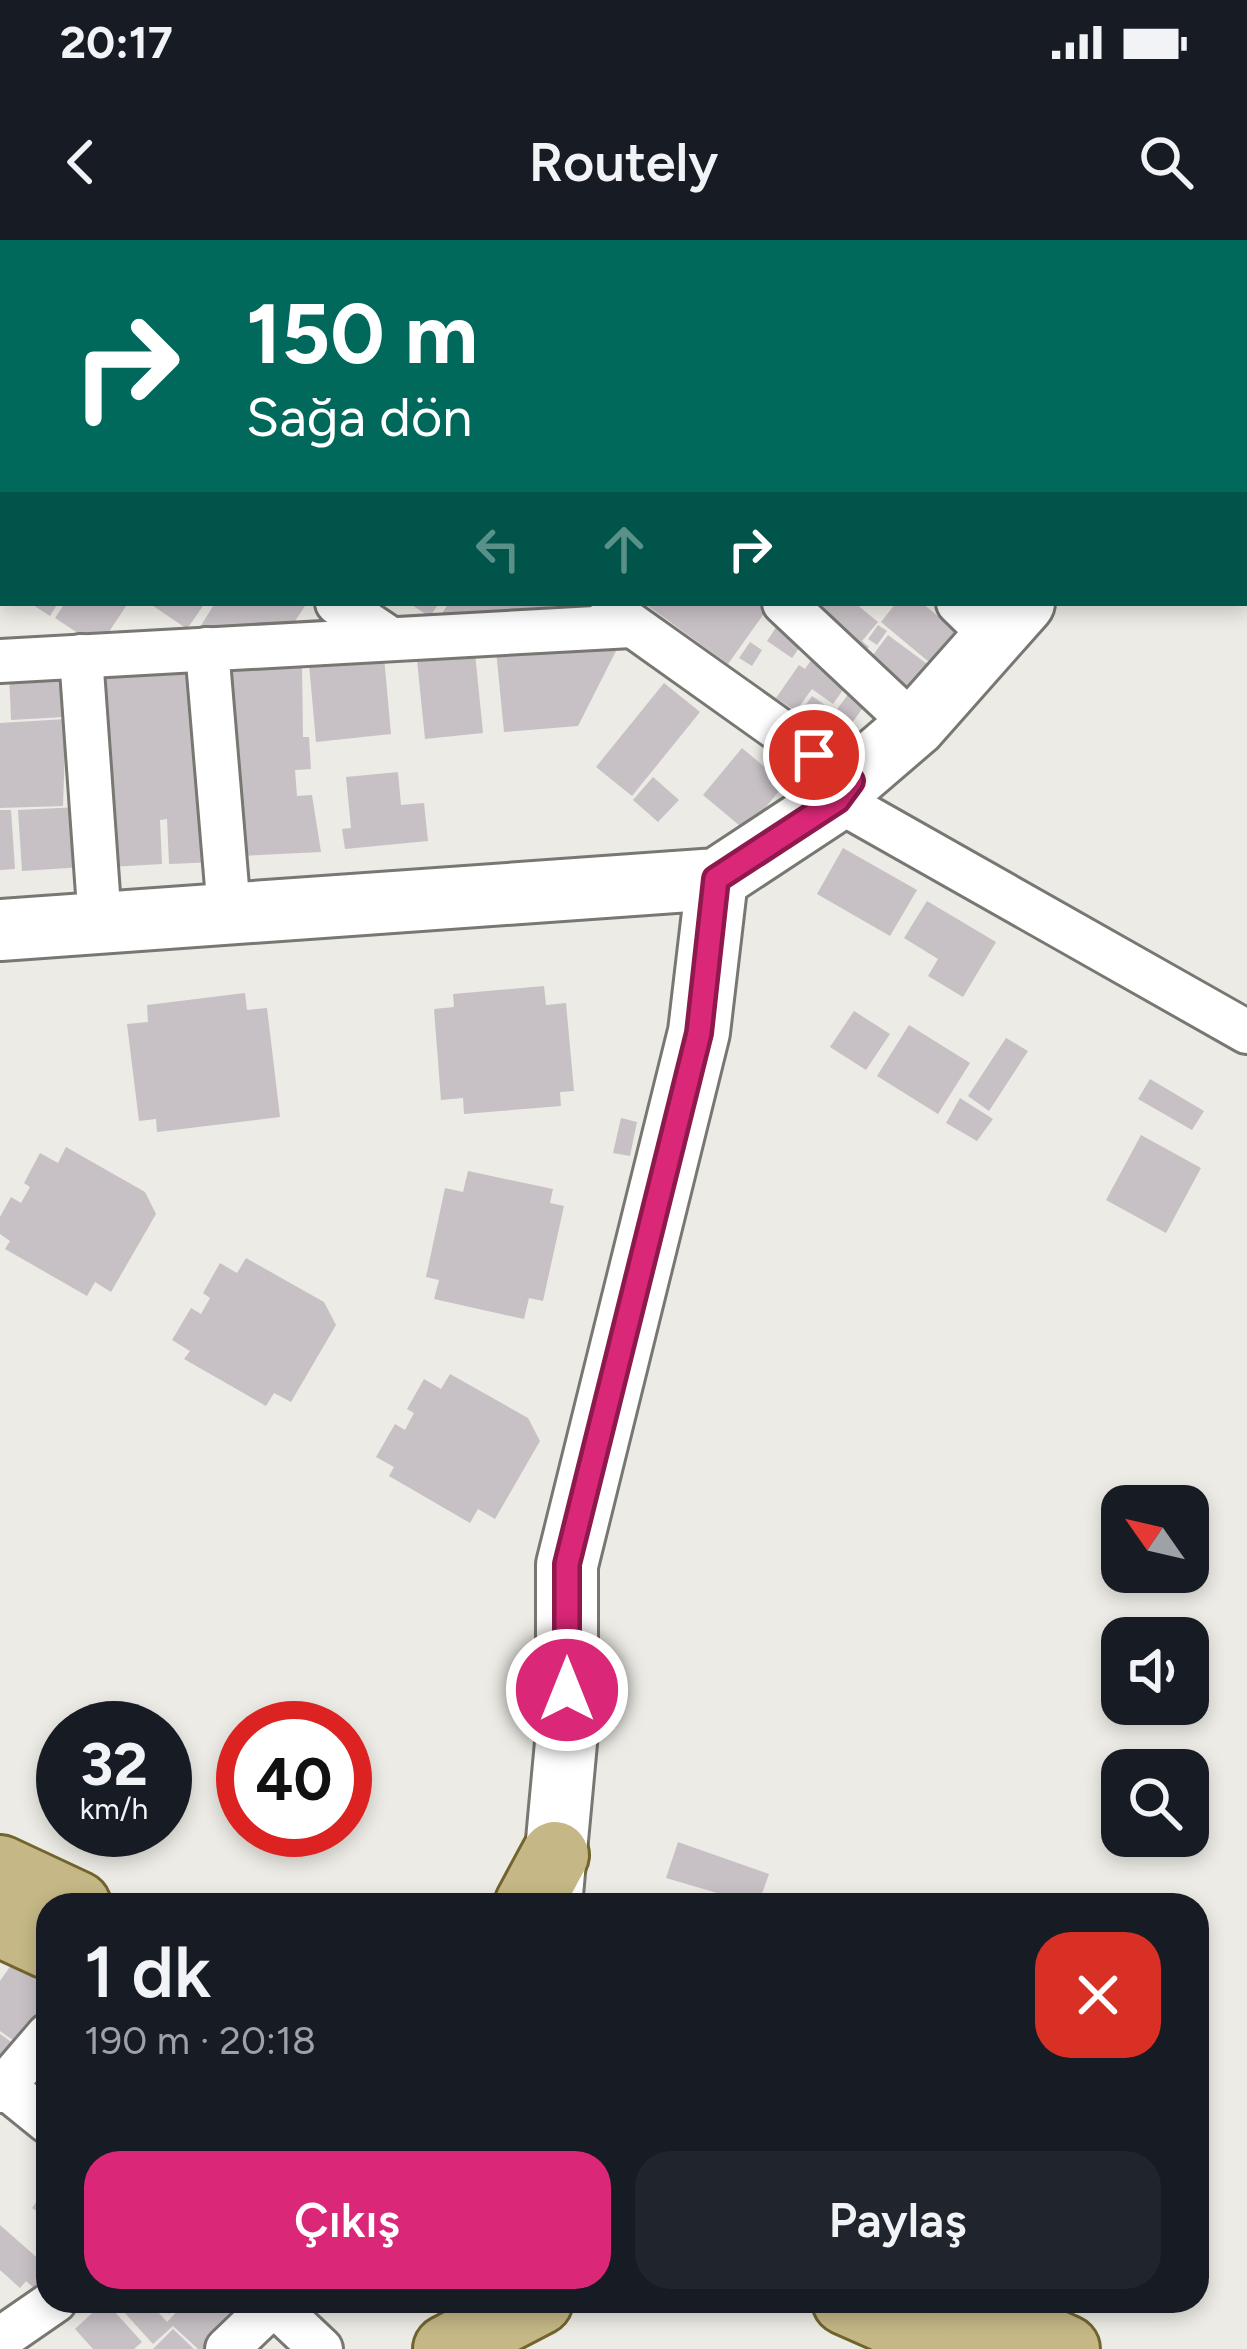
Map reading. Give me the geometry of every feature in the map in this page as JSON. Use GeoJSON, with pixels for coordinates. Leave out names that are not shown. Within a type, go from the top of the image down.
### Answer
{"type":"FeatureCollection","features":[{"type":"Feature","properties":{"kind":"main road"},"geometry":{"type":"LineString","coordinates":[[0,1869],[51,1893]]}},
{"type":"Feature","properties":{"kind":"main road"},"geometry":{"type":"LineString","coordinates":[[0,1923],[36,1940]]}},
{"type":"Feature","properties":{"kind":"main road"},"geometry":{"type":"LineString","coordinates":[[447,2349],[516,2313]]}},
{"type":"Feature","properties":{"kind":"main road"},"geometry":{"type":"LineString","coordinates":[[873,2313],[954,2349]]}},
{"type":"Feature","properties":{"kind":"main road"},"geometry":{"type":"LineString","coordinates":[[986,2313],[1066,2349]]}},
{"type":"Feature","properties":{"kind":"street"},"geometry":{"type":"LineString","coordinates":[[341,606],[389,638]]}},
{"type":"Feature","properties":{"kind":"street"},"geometry":{"type":"LineString","coordinates":[[787,606],[916,726]]}},
{"type":"Feature","properties":{"kind":"street"},"geometry":{"type":"LineString","coordinates":[[0,661],[389,638],[616,615],[844,791],[1247,1032]]}},
{"type":"Feature","properties":{"kind":"street"},"geometry":{"type":"LineString","coordinates":[[0,930],[716,879],[844,791],[916,726],[993,615]]}},
{"type":"Feature","properties":{"kind":"street"},"geometry":{"type":"LineString","coordinates":[[207,649],[230,911]]}},
{"type":"Feature","properties":{"kind":"street"},"geometry":{"type":"LineString","coordinates":[[81,656],[100,922]]}},
{"type":"Feature","properties":{"kind":"street"},"geometry":{"type":"LineString","coordinates":[[549,1893],[567,1732],[567,1564],[699,1033],[716,879]]}},
{"type":"Feature","properties":{"kind":"street"},"geometry":{"type":"LineString","coordinates":[[36,2049],[2,2089],[36,2113]]}},
{"type":"Feature","properties":{"kind":"street"},"geometry":{"type":"LineString","coordinates":[[0,2338],[37,2313]]}},
{"type":"Feature","properties":{"kind":"street"},"geometry":{"type":"LineString","coordinates":[[227,2349],[263,2313]]}},
{"type":"Feature","properties":{"kind":"street"},"geometry":{"type":"LineString","coordinates":[[285,2313],[321,2349]]}},
{"type":"Feature","properties":{"kind":"street"},"geometry":{"type":"LineString","coordinates":[[432,2349],[453,2313]]}},
{"type":"Feature","properties":{"kind":"building"},"geometry":{"type":"Polygon","coordinates":[[[35,606],[56,606],[50,616],[35,606]]]}},
{"type":"Feature","properties":{"kind":"building"},"geometry":{"type":"Polygon","coordinates":[[[63,606],[126,606],[99,647],[55,618],[63,606]]]}},
{"type":"Feature","properties":{"kind":"building"},"geometry":{"type":"Polygon","coordinates":[[[153,606],[203,606],[187,629],[153,606]]]}},
{"type":"Feature","properties":{"kind":"building"},"geometry":{"type":"Polygon","coordinates":[[[213,606],[305,606],[284,638],[197,632],[213,606]]]}},
{"type":"Feature","properties":{"kind":"building"},"geometry":{"type":"Polygon","coordinates":[[[414,606],[437,606],[430,617],[414,606]]]}},
{"type":"Feature","properties":{"kind":"building"},"geometry":{"type":"Polygon","coordinates":[[[447,606],[551,606],[539,626],[441,615],[447,606]]]}},
{"type":"Feature","properties":{"kind":"building"},"geometry":{"type":"Polygon","coordinates":[[[648,606],[769,606],[728,664],[648,606]]]}},
{"type":"Feature","properties":{"kind":"building"},"geometry":{"type":"Polygon","coordinates":[[[792,606],[859,606],[878,622],[862,641],[869,647],[855,664],[792,606]]]}},
{"type":"Feature","properties":{"kind":"building"},"geometry":{"type":"Polygon","coordinates":[[[894,606],[926,606],[967,640],[941,672],[881,622],[894,606]]]}},
{"type":"Feature","properties":{"kind":"building"},"geometry":{"type":"Polygon","coordinates":[[[878,625],[887,631],[877,645],[868,639],[878,625]]]}},
{"type":"Feature","properties":{"kind":"building"},"geometry":{"type":"Polygon","coordinates":[[[777,626],[802,644],[792,658],[767,641],[777,626]]]}},
{"type":"Feature","properties":{"kind":"building"},"geometry":{"type":"Polygon","coordinates":[[[888,635],[938,672],[911,708],[861,671],[888,635]]]}},
{"type":"Feature","properties":{"kind":"building"},"geometry":{"type":"Polygon","coordinates":[[[589,637],[617,649],[578,726],[504,732],[496,650],[589,637]]]}},
{"type":"Feature","properties":{"kind":"building"},"geometry":{"type":"Polygon","coordinates":[[[750,642],[762,650],[752,666],[739,658],[750,642]]]}},
{"type":"Feature","properties":{"kind":"building"},"geometry":{"type":"Polygon","coordinates":[[[818,650],[843,667],[834,680],[845,687],[833,704],[812,689],[796,711],[776,698],[799,665],[805,669],[818,650]]]}},
{"type":"Feature","properties":{"kind":"building"},"geometry":{"type":"Polygon","coordinates":[[[475,653],[483,733],[425,739],[417,660],[475,653]]]}},
{"type":"Feature","properties":{"kind":"building"},"geometry":{"type":"Polygon","coordinates":[[[384,657],[391,734],[316,742],[309,664],[384,657]]]}},
{"type":"Feature","properties":{"kind":"building"},"geometry":{"type":"Polygon","coordinates":[[[302,662],[303,737],[309,737],[311,769],[295,770],[297,796],[312,795],[321,852],[238,856],[224,742],[238,741],[227,670],[302,662]]]}},
{"type":"Feature","properties":{"kind":"building"},"geometry":{"type":"Polygon","coordinates":[[[62,668],[64,717],[11,720],[9,671],[62,668]]]}},
{"type":"Feature","properties":{"kind":"building"},"geometry":{"type":"Polygon","coordinates":[[[195,668],[200,817],[215,817],[217,862],[169,864],[167,819],[160,820],[162,864],[109,867],[91,672],[195,668]]]}},
{"type":"Feature","properties":{"kind":"building"},"geometry":{"type":"Polygon","coordinates":[[[664,683],[700,712],[632,796],[596,767],[664,683]]]}},
{"type":"Feature","properties":{"kind":"building"},"geometry":{"type":"Polygon","coordinates":[[[855,685],[871,697],[837,743],[796,718],[812,696],[835,712],[855,685]]]}},
{"type":"Feature","properties":{"kind":"building"},"geometry":{"type":"Polygon","coordinates":[[[66,719],[63,806],[0,808],[0,723],[66,719]]]}},
{"type":"Feature","properties":{"kind":"building"},"geometry":{"type":"Polygon","coordinates":[[[742,748],[785,784],[746,831],[703,795],[742,748]]]}},
{"type":"Feature","properties":{"kind":"building"},"geometry":{"type":"Polygon","coordinates":[[[398,772],[401,805],[424,803],[428,841],[345,849],[342,829],[351,828],[346,777],[398,772]]]}},
{"type":"Feature","properties":{"kind":"building"},"geometry":{"type":"Polygon","coordinates":[[[653,777],[679,800],[658,822],[633,800],[653,777]]]}},
{"type":"Feature","properties":{"kind":"building"},"geometry":{"type":"Polygon","coordinates":[[[80,807],[84,867],[22,871],[18,810],[80,807]]]}},
{"type":"Feature","properties":{"kind":"building"},"geometry":{"type":"Polygon","coordinates":[[[0,810],[11,810],[15,869],[0,870],[0,810]]]}},
{"type":"Feature","properties":{"kind":"building"},"geometry":{"type":"Polygon","coordinates":[[[843,848],[917,890],[890,936],[817,894],[843,848]]]}},
{"type":"Feature","properties":{"kind":"building"},"geometry":{"type":"Polygon","coordinates":[[[927,901],[996,942],[963,997],[928,976],[938,959],[904,938],[927,901]]]}},
{"type":"Feature","properties":{"kind":"building"},"geometry":{"type":"Polygon","coordinates":[[[544,986],[546,1005],[566,1003],[574,1091],[560,1092],[561,1106],[464,1114],[463,1098],[441,1100],[434,1009],[454,1007],[453,994],[544,986]]]}},
{"type":"Feature","properties":{"kind":"building"},"geometry":{"type":"Polygon","coordinates":[[[245,993],[247,1010],[267,1008],[280,1117],[157,1132],[156,1119],[139,1121],[127,1024],[148,1022],[147,1005],[245,993]]]}},
{"type":"Feature","properties":{"kind":"building"},"geometry":{"type":"Polygon","coordinates":[[[854,1011],[890,1034],[866,1070],[830,1047],[854,1011]]]}},
{"type":"Feature","properties":{"kind":"building"},"geometry":{"type":"Polygon","coordinates":[[[909,1025],[970,1063],[938,1114],[877,1076],[909,1025]]]}},
{"type":"Feature","properties":{"kind":"building"},"geometry":{"type":"Polygon","coordinates":[[[1006,1038],[1028,1051],[989,1111],[968,1096],[1006,1038]]]}},
{"type":"Feature","properties":{"kind":"building"},"geometry":{"type":"Polygon","coordinates":[[[1150,1079],[1204,1111],[1192,1130],[1138,1099],[1150,1079]]]}},
{"type":"Feature","properties":{"kind":"building"},"geometry":{"type":"Polygon","coordinates":[[[960,1098],[993,1119],[977,1141],[946,1123],[960,1098]]]}},
{"type":"Feature","properties":{"kind":"building"},"geometry":{"type":"Polygon","coordinates":[[[621,1118],[637,1122],[630,1156],[613,1153],[621,1118]]]}},
{"type":"Feature","properties":{"kind":"building"},"geometry":{"type":"Polygon","coordinates":[[[1141,1135],[1201,1168],[1166,1233],[1106,1200],[1141,1135]]]}},
{"type":"Feature","properties":{"kind":"building"},"geometry":{"type":"Polygon","coordinates":[[[66,1147],[145,1192],[156,1214],[111,1292],[95,1282],[87,1296],[5,1249],[10,1241],[0,1234],[0,1217],[11,1197],[21,1203],[30,1187],[24,1183],[40,1153],[58,1163],[66,1147]]]}},
{"type":"Feature","properties":{"kind":"building"},"geometry":{"type":"Polygon","coordinates":[[[468,1171],[553,1189],[550,1203],[564,1206],[543,1301],[529,1298],[524,1319],[434,1299],[439,1280],[426,1277],[445,1188],[463,1192],[468,1171]]]}},
{"type":"Feature","properties":{"kind":"building"},"geometry":{"type":"Polygon","coordinates":[[[246,1258],[324,1302],[336,1325],[291,1402],[274,1393],[266,1406],[184,1359],[190,1351],[172,1340],[191,1308],[201,1314],[210,1298],[203,1293],[220,1263],[237,1273],[246,1258]]]}},
{"type":"Feature","properties":{"kind":"building"},"geometry":{"type":"Polygon","coordinates":[[[450,1374],[528,1418],[540,1441],[495,1519],[478,1509],[470,1523],[389,1476],[394,1467],[376,1457],[395,1424],[405,1430],[414,1413],[407,1409],[424,1379],[441,1389],[450,1374]]]}},
{"type":"Feature","properties":{"kind":"building"},"geometry":{"type":"Polygon","coordinates":[[[678,1842],[769,1874],[762,1893],[717,1893],[666,1878],[678,1842]]]}},
{"type":"Feature","properties":{"kind":"building"},"geometry":{"type":"Polygon","coordinates":[[[16,1958],[36,1972],[36,2037],[27,2050],[0,2031],[0,1981],[16,1958]]]}},
{"type":"Feature","properties":{"kind":"building"},"geometry":{"type":"Polygon","coordinates":[[[0,2034],[17,2046],[0,2069],[0,2034]]]}},
{"type":"Feature","properties":{"kind":"building"},"geometry":{"type":"Polygon","coordinates":[[[0,2225],[36,2257],[36,2290],[26,2281],[20,2288],[0,2270],[0,2225]]]}},
{"type":"Feature","properties":{"kind":"building"},"geometry":{"type":"Polygon","coordinates":[[[92,2313],[116,2313],[142,2342],[134,2349],[93,2349],[75,2329],[92,2313]]]}},
{"type":"Feature","properties":{"kind":"building"},"geometry":{"type":"Polygon","coordinates":[[[125,2313],[159,2313],[167,2322],[176,2313],[234,2313],[240,2319],[211,2349],[198,2349],[173,2326],[153,2344],[125,2313]]]}},
{"type":"Feature","properties":{"kind":"building"},"geometry":{"type":"Polygon","coordinates":[[[173,2329],[194,2349],[153,2349],[173,2329]]]}},
{"type":"Feature","properties":{"kind":"route"},"geometry":{"type":"LineString","coordinates":[[567,1690],[567,1564],[699,1033],[716,879],[837,800],[851,781],[814,755]]}}]}
